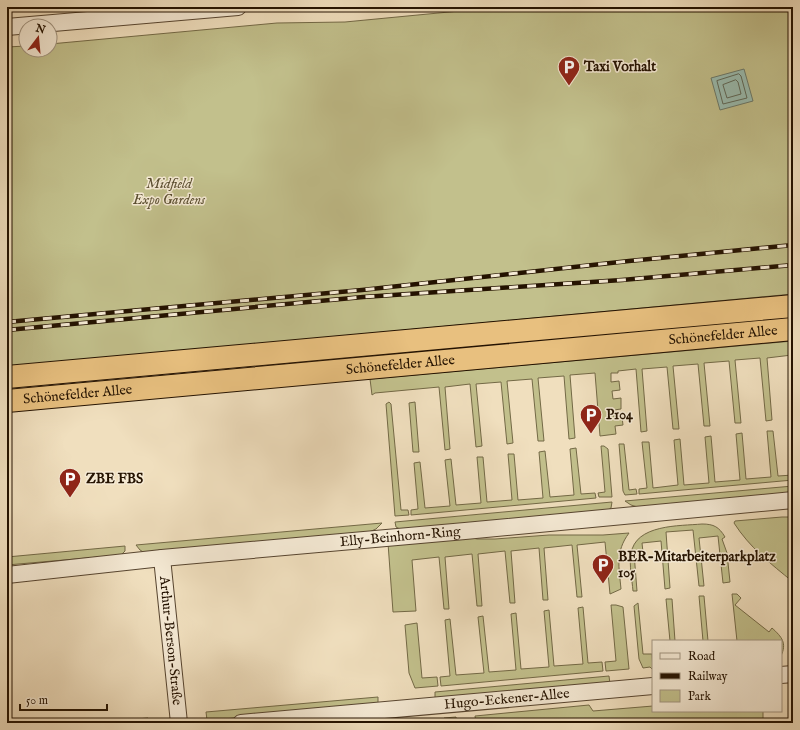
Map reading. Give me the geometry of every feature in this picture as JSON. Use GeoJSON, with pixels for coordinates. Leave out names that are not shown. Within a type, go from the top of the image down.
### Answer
{"type":"FeatureCollection","features":[{"type":"Feature","properties":{"kind":"highway","name":"Schönefelder Allee"},"geometry":{"type":"LineString","coordinates":[[7,377],[793,306]]}},
{"type":"Feature","properties":{"kind":"highway","name":"Schönefelder Allee"},"geometry":{"type":"LineString","coordinates":[[7,401],[793,329]]}},
{"type":"Feature","properties":{"kind":"street"},"geometry":{"type":"LineString","coordinates":[[7,27],[238,7]]}},
{"type":"Feature","properties":{"kind":"street","name":"Elly-Beinhorn-Ring"},"geometry":{"type":"LineString","coordinates":[[7,576],[162,558],[793,500]]}},
{"type":"Feature","properties":{"kind":"street","name":"Arthur-Berson-Straße"},"geometry":{"type":"LineString","coordinates":[[162,558],[179,723]]}},
{"type":"Feature","properties":{"kind":"street"},"geometry":{"type":"LineString","coordinates":[[782,675],[793,674]]}},
{"type":"Feature","properties":{"kind":"street","name":"Hugo-Eckener-Allee"},"geometry":{"type":"LineString","coordinates":[[241,723],[652,686]]}},
{"type":"Feature","properties":{"kind":"green space","name":"Midfield Expo Gardens"},"geometry":{"type":"Polygon","coordinates":[[[501,7],[793,7],[793,294],[7,367],[7,47],[18,46],[18,58],[58,58],[58,43],[277,23],[345,22],[501,7]]]}},
{"type":"Feature","properties":{"kind":"green space"},"geometry":{"type":"Polygon","coordinates":[[[793,341],[793,369],[792,355],[767,358],[772,420],[766,421],[760,358],[735,360],[741,423],[735,423],[729,361],[704,363],[710,426],[704,426],[698,364],[673,366],[679,429],[673,429],[667,367],[642,369],[647,431],[641,432],[636,369],[611,373],[611,382],[619,381],[620,390],[612,391],[613,399],[621,398],[621,409],[614,410],[614,417],[622,417],[623,425],[615,426],[616,434],[600,436],[595,373],[570,375],[575,438],[569,439],[564,376],[538,378],[544,441],[538,441],[532,379],[507,381],[513,443],[507,444],[501,382],[476,384],[482,446],[476,447],[470,384],[445,387],[450,449],[445,450],[439,387],[375,393],[372,395],[370,379],[793,341]]]}},
{"type":"Feature","properties":{"kind":"green space"},"geometry":{"type":"Polygon","coordinates":[[[389,402],[391,404],[401,510],[408,510],[409,515],[395,516],[386,404],[389,402]]]}},
{"type":"Feature","properties":{"kind":"green space"},"geometry":{"type":"Polygon","coordinates":[[[415,402],[419,452],[413,452],[409,403],[415,402]]]}},
{"type":"Feature","properties":{"kind":"green space"},"geometry":{"type":"Polygon","coordinates":[[[767,431],[773,431],[778,476],[793,475],[793,480],[639,494],[639,489],[647,488],[642,442],[649,442],[653,488],[678,485],[674,440],[680,439],[684,485],[709,483],[705,437],[711,436],[715,482],[740,480],[736,434],[742,433],[746,479],[771,477],[767,431]]]}},
{"type":"Feature","properties":{"kind":"green space"},"geometry":{"type":"Polygon","coordinates":[[[619,444],[624,444],[629,490],[636,489],[637,494],[625,495],[623,491],[619,444]]]}},
{"type":"Feature","properties":{"kind":"green space"},"geometry":{"type":"Polygon","coordinates":[[[601,446],[608,449],[612,497],[599,497],[598,493],[605,492],[601,446]]]}},
{"type":"Feature","properties":{"kind":"green space"},"geometry":{"type":"Polygon","coordinates":[[[576,448],[581,494],[595,493],[596,498],[411,515],[411,510],[418,509],[414,463],[420,462],[425,508],[450,506],[445,460],[451,459],[456,505],[481,503],[477,457],[483,457],[487,502],[512,500],[508,454],[514,454],[518,500],[543,498],[539,452],[545,451],[550,497],[574,495],[570,449],[576,448]]]}},
{"type":"Feature","properties":{"kind":"green space"},"geometry":{"type":"Polygon","coordinates":[[[793,486],[793,494],[641,508],[631,505],[625,501],[793,486]]]}},
{"type":"Feature","properties":{"kind":"green space"},"geometry":{"type":"Polygon","coordinates":[[[612,502],[611,508],[607,511],[402,530],[396,527],[395,522],[612,502]]]}},
{"type":"Feature","properties":{"kind":"green space"},"geometry":{"type":"Polygon","coordinates":[[[789,517],[793,522],[793,582],[768,562],[754,548],[734,523],[735,521],[789,517]]]}},
{"type":"Feature","properties":{"kind":"green space"},"geometry":{"type":"Polygon","coordinates":[[[382,523],[376,529],[369,532],[145,553],[136,545],[382,523]]]}},
{"type":"Feature","properties":{"kind":"green space"},"geometry":{"type":"Polygon","coordinates":[[[702,524],[716,527],[725,537],[722,539],[727,553],[730,582],[723,583],[718,536],[699,538],[704,586],[699,586],[693,530],[666,532],[670,588],[665,589],[661,541],[642,543],[643,552],[634,553],[637,591],[633,591],[630,559],[634,544],[641,537],[660,528],[702,524]]]}},
{"type":"Feature","properties":{"kind":"green space"},"geometry":{"type":"Polygon","coordinates":[[[629,533],[622,547],[619,560],[621,589],[610,594],[605,542],[577,545],[582,597],[577,597],[572,545],[544,548],[548,600],[543,600],[539,548],[511,551],[515,603],[510,603],[505,551],[478,554],[482,606],[477,606],[472,554],[445,557],[449,609],[444,609],[439,557],[412,560],[416,611],[393,612],[388,543],[464,536],[477,539],[495,539],[549,535],[603,535],[629,533]]]}},
{"type":"Feature","properties":{"kind":"green space"},"geometry":{"type":"Polygon","coordinates":[[[125,546],[125,551],[121,555],[7,565],[7,557],[125,546]]]}},
{"type":"Feature","properties":{"kind":"green space"},"geometry":{"type":"Polygon","coordinates":[[[732,594],[737,594],[741,598],[735,605],[769,632],[772,628],[782,640],[737,640],[732,594]]]}},
{"type":"Feature","properties":{"kind":"green space"},"geometry":{"type":"Polygon","coordinates":[[[699,596],[704,596],[708,640],[703,640],[699,596]]]}},
{"type":"Feature","properties":{"kind":"green space"},"geometry":{"type":"Polygon","coordinates":[[[666,599],[672,599],[675,640],[670,640],[666,599]]]}},
{"type":"Feature","properties":{"kind":"green space"},"geometry":{"type":"Polygon","coordinates":[[[638,603],[643,654],[652,654],[652,669],[650,667],[643,668],[639,659],[634,606],[638,603]]]}},
{"type":"Feature","properties":{"kind":"green space"},"geometry":{"type":"Polygon","coordinates":[[[611,605],[623,607],[629,669],[606,671],[605,662],[616,661],[611,605]]]}},
{"type":"Feature","properties":{"kind":"green space"},"geometry":{"type":"Polygon","coordinates":[[[583,607],[588,663],[602,662],[603,671],[441,686],[440,677],[450,676],[445,620],[450,619],[456,675],[484,673],[478,617],[483,616],[489,672],[516,670],[511,614],[516,613],[521,669],[549,667],[544,611],[549,610],[554,666],[583,664],[578,608],[583,607]]]}},
{"type":"Feature","properties":{"kind":"green space"},"geometry":{"type":"Polygon","coordinates":[[[417,623],[422,678],[437,677],[438,686],[415,688],[409,673],[405,625],[417,623]]]}},
{"type":"Feature","properties":{"kind":"green space"},"geometry":{"type":"Polygon","coordinates":[[[782,640],[784,647],[782,654],[782,640]]]}},
{"type":"Feature","properties":{"kind":"green space"},"geometry":{"type":"Polygon","coordinates":[[[609,676],[610,684],[435,700],[435,692],[609,676]]]}},
{"type":"Feature","properties":{"kind":"green space"},"geometry":{"type":"Polygon","coordinates":[[[378,697],[378,703],[374,705],[213,720],[207,720],[206,712],[378,697]]]}},
{"type":"Feature","properties":{"kind":"green space"},"geometry":{"type":"Polygon","coordinates":[[[589,705],[593,711],[652,706],[652,712],[763,712],[763,720],[759,721],[759,723],[476,723],[475,716],[589,705]]]}},
{"type":"Feature","properties":{"kind":"green space"},"geometry":{"type":"Polygon","coordinates":[[[456,717],[457,723],[444,723],[444,718],[456,717]]]}},
{"type":"Feature","properties":{"kind":"green space"},"geometry":{"type":"Polygon","coordinates":[[[148,718],[149,723],[90,723],[148,718]]]}},
{"type":"Feature","properties":{"kind":"green space"},"geometry":{"type":"Polygon","coordinates":[[[440,719],[441,723],[401,723],[403,722],[440,719]]]}},
{"type":"Feature","properties":{"kind":"water"},"geometry":{"type":"Polygon","coordinates":[[[744,69],[753,101],[720,110],[711,78],[744,69]]]}},
{"type":"Feature","properties":{"kind":"railway"},"geometry":{"type":"LineString","coordinates":[[7,322],[362,290],[793,245]]}},
{"type":"Feature","properties":{"kind":"railway"},"geometry":{"type":"LineString","coordinates":[[7,330],[363,297],[622,280],[793,265]]}},
{"type":"Feature","properties":{"kind":"place","name":"Taxi Vorhalt"},"geometry":{"type":"Point","coordinates":[569,86]}},
{"type":"Feature","properties":{"kind":"place","name":"P104"},"geometry":{"type":"Point","coordinates":[591,434]}},
{"type":"Feature","properties":{"kind":"place","name":"ZBE FBS"},"geometry":{"type":"Point","coordinates":[70,498]}},
{"type":"Feature","properties":{"kind":"place","name":"BER-Mitarbeiterparkplatz 105"},"geometry":{"type":"Point","coordinates":[603,584]}}]}
